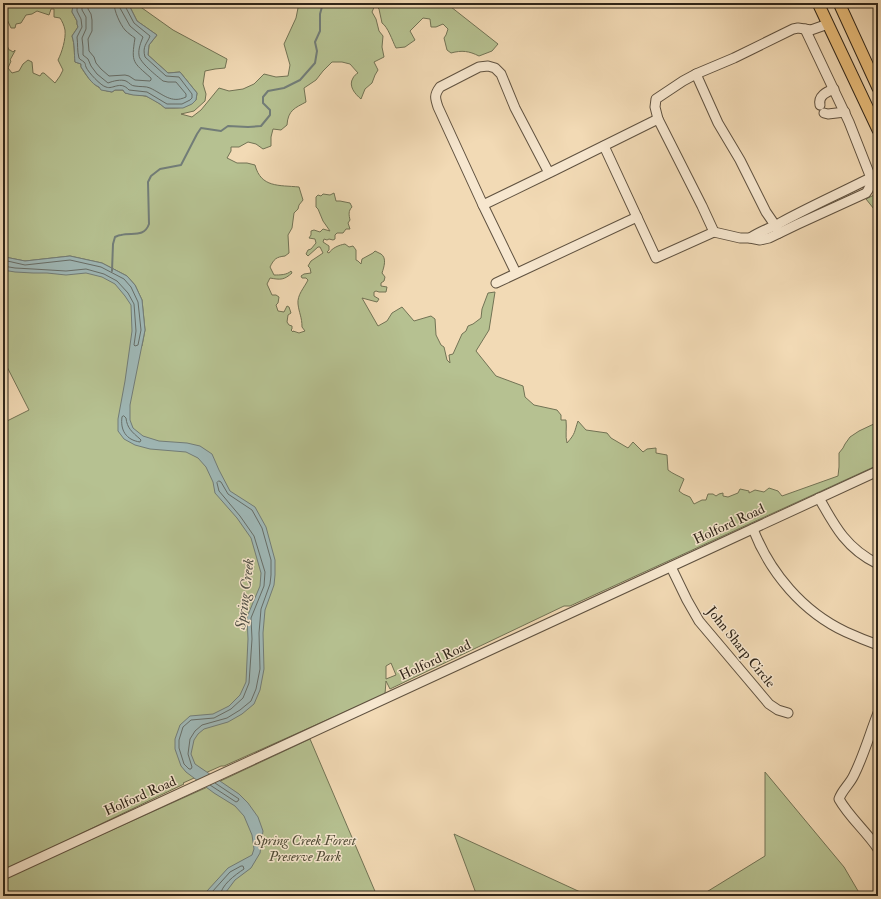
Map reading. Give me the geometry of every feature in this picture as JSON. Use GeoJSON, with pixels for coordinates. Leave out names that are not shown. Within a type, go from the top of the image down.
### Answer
{"type":"FeatureCollection","features":[{"type":"Feature","properties":{"kind":"main road"},"geometry":{"type":"LineString","coordinates":[[818,3],[878,130]]}},
{"type":"Feature","properties":{"kind":"main road"},"geometry":{"type":"LineString","coordinates":[[839,3],[878,88]]}},
{"type":"Feature","properties":{"kind":"street"},"geometry":{"type":"LineString","coordinates":[[714,232],[699,198],[658,119],[655,106],[656,99],[696,74],[734,58],[793,29],[798,28],[811,30],[828,24]]}},
{"type":"Feature","properties":{"kind":"street"},"geometry":{"type":"LineString","coordinates":[[604,146],[656,258],[714,232],[740,238],[750,238],[758,233],[777,229],[806,209],[875,176],[805,29]]}},
{"type":"Feature","properties":{"kind":"street"},"geometry":{"type":"LineString","coordinates":[[516,274],[438,107],[435,98],[440,87],[479,67],[488,66],[495,68],[501,74],[515,108],[549,173]]}},
{"type":"Feature","properties":{"kind":"street"},"geometry":{"type":"LineString","coordinates":[[696,74],[718,123],[740,160],[766,212],[777,229]]}},
{"type":"Feature","properties":{"kind":"street"},"geometry":{"type":"LineString","coordinates":[[834,89],[825,93],[820,98],[819,101],[822,109],[828,114],[844,112]]}},
{"type":"Feature","properties":{"kind":"street"},"geometry":{"type":"LineString","coordinates":[[483,205],[658,119]]}},
{"type":"Feature","properties":{"kind":"street"},"geometry":{"type":"LineString","coordinates":[[496,283],[637,217]]}},
{"type":"Feature","properties":{"kind":"street","name":"Holford Road"},"geometry":{"type":"LineString","coordinates":[[3,875],[878,471]]}},
{"type":"Feature","properties":{"kind":"street"},"geometry":{"type":"LineString","coordinates":[[820,498],[840,534],[852,548],[868,560],[878,564]]}},
{"type":"Feature","properties":{"kind":"street"},"geometry":{"type":"LineString","coordinates":[[753,529],[765,555],[777,574],[805,604],[820,617],[834,626],[878,645]]}},
{"type":"Feature","properties":{"kind":"street","name":"John Sharp Circle"},"geometry":{"type":"LineString","coordinates":[[671,567],[687,600],[699,620],[770,704],[778,710],[788,713]]}},
{"type":"Feature","properties":{"kind":"street"},"geometry":{"type":"LineString","coordinates":[[878,713],[859,764],[839,799],[878,849]]}},
{"type":"Feature","properties":{"kind":"green space"},"geometry":{"type":"Polygon","coordinates":[[[3,3],[72,3],[72,12],[77,21],[78,27],[72,36],[75,62],[81,64],[84,72],[94,84],[107,91],[112,92],[115,90],[123,90],[125,93],[147,97],[156,101],[165,108],[178,108],[189,105],[196,100],[197,93],[180,72],[168,73],[148,55],[149,45],[157,35],[137,21],[129,5],[125,3],[135,3],[173,30],[227,59],[225,68],[205,71],[203,84],[206,94],[205,101],[194,111],[181,114],[192,117],[201,110],[219,88],[229,91],[243,89],[254,84],[264,74],[276,77],[288,76],[290,65],[284,44],[296,18],[299,3],[446,3],[498,44],[492,51],[479,56],[465,52],[451,53],[447,50],[444,38],[448,29],[443,24],[436,27],[431,27],[430,19],[423,18],[410,31],[415,40],[405,47],[396,48],[388,31],[382,23],[379,9],[375,5],[372,12],[376,19],[379,31],[383,36],[382,47],[384,57],[374,62],[378,70],[372,83],[365,89],[361,99],[351,84],[353,77],[358,73],[350,64],[332,62],[316,80],[304,88],[306,102],[293,110],[289,116],[287,125],[281,130],[273,129],[271,146],[263,149],[256,144],[248,142],[239,147],[231,147],[231,151],[227,158],[237,163],[255,165],[258,172],[266,182],[299,187],[303,200],[294,213],[292,228],[288,235],[289,253],[276,259],[270,267],[274,275],[281,275],[291,271],[292,273],[282,279],[270,278],[267,284],[272,295],[279,297],[276,305],[278,311],[284,312],[287,306],[289,307],[291,313],[288,315],[287,322],[292,326],[291,330],[299,333],[305,331],[302,327],[298,301],[308,280],[306,278],[302,278],[301,276],[311,273],[308,266],[311,261],[323,253],[320,247],[318,247],[308,256],[306,254],[308,250],[311,249],[316,243],[315,239],[309,238],[311,231],[314,230],[320,232],[323,229],[330,231],[316,207],[316,197],[318,195],[330,195],[334,193],[336,201],[350,203],[352,207],[349,212],[350,220],[348,223],[350,229],[346,229],[343,233],[337,233],[335,235],[335,239],[333,240],[324,239],[323,242],[329,246],[329,250],[327,252],[329,253],[336,247],[345,244],[349,247],[353,246],[356,250],[356,260],[361,264],[362,259],[375,251],[381,254],[384,258],[384,268],[382,273],[385,277],[384,281],[381,283],[381,286],[387,287],[386,292],[374,292],[374,296],[379,299],[377,302],[362,298],[378,326],[387,321],[392,313],[402,307],[414,321],[431,316],[435,319],[436,335],[441,345],[444,347],[447,360],[450,363],[449,355],[453,354],[462,334],[466,331],[468,326],[481,318],[482,309],[488,293],[495,292],[489,330],[476,351],[496,376],[523,386],[525,397],[534,405],[557,410],[561,415],[561,420],[566,420],[567,443],[573,435],[578,421],[586,430],[607,433],[611,438],[628,448],[633,442],[643,452],[647,449],[656,448],[656,453],[667,455],[668,470],[684,479],[679,491],[690,497],[694,504],[702,500],[706,500],[708,494],[713,494],[716,496],[723,493],[723,496],[728,497],[738,493],[740,489],[749,491],[749,493],[755,490],[764,492],[769,488],[778,491],[782,496],[838,476],[839,453],[850,437],[878,422],[878,465],[570,606],[564,606],[390,689],[386,681],[385,694],[183,783],[184,784],[3,871],[3,423],[29,410],[3,359],[3,265],[10,269],[19,271],[61,262],[99,267],[112,272],[125,285],[132,304],[135,324],[133,349],[142,346],[145,330],[142,300],[135,285],[127,276],[102,263],[70,256],[25,261],[5,257],[3,255],[3,37],[9,50],[13,52],[15,50],[8,68],[12,73],[19,71],[23,64],[28,60],[32,62],[33,73],[40,76],[44,73],[55,83],[63,70],[58,60],[65,37],[65,30],[60,18],[54,17],[54,9],[51,9],[49,15],[37,11],[26,15],[21,23],[16,24],[15,28],[11,28],[3,11],[3,3]],[[391,663],[386,666],[386,679],[396,675],[391,663]]]}},
{"type":"Feature","properties":{"kind":"green space"},"geometry":{"type":"Polygon","coordinates":[[[878,193],[878,214],[866,199],[878,193]]]}},
{"type":"Feature","properties":{"kind":"green space","name":"Spring Creek Forest Preserve Park"},"geometry":{"type":"Polygon","coordinates":[[[310,739],[377,896],[3,896],[3,879],[310,739]]]}},
{"type":"Feature","properties":{"kind":"green space"},"geometry":{"type":"Polygon","coordinates":[[[765,772],[844,867],[861,896],[700,896],[765,856],[765,772]]]}},
{"type":"Feature","properties":{"kind":"green space"},"geometry":{"type":"Polygon","coordinates":[[[454,834],[589,896],[477,896],[454,834]]]}},
{"type":"Feature","properties":{"kind":"water"},"geometry":{"type":"Polygon","coordinates":[[[72,3],[125,3],[129,5],[137,21],[157,35],[149,45],[148,55],[168,73],[180,72],[197,93],[196,100],[192,104],[183,108],[165,108],[146,96],[125,93],[123,90],[115,90],[112,92],[101,90],[89,78],[81,67],[81,64],[75,62],[72,36],[78,27],[77,21],[72,12],[72,3]]]}},
{"type":"Feature","properties":{"kind":"water"},"geometry":{"type":"Polygon","coordinates":[[[3,255],[5,257],[25,261],[70,256],[102,263],[127,276],[135,285],[142,300],[145,330],[130,405],[130,420],[133,428],[143,436],[159,441],[187,443],[200,446],[212,454],[230,491],[255,507],[266,527],[275,560],[275,575],[274,585],[265,610],[263,633],[264,669],[260,690],[254,704],[242,714],[228,722],[204,729],[198,734],[194,740],[191,754],[195,764],[239,794],[248,803],[258,817],[263,831],[260,853],[251,868],[235,880],[223,896],[207,896],[207,891],[228,868],[252,855],[254,849],[252,835],[244,816],[235,806],[214,793],[186,772],[181,766],[175,749],[175,739],[180,725],[190,716],[213,714],[229,706],[240,695],[246,682],[248,639],[247,617],[260,586],[261,573],[251,538],[237,518],[215,493],[213,482],[206,467],[198,458],[186,452],[150,449],[135,445],[124,439],[118,431],[118,419],[132,331],[131,305],[115,284],[102,277],[86,273],[66,275],[3,270],[3,255]]]}},
{"type":"Feature","properties":{"kind":"waterway"},"geometry":{"type":"LineString","coordinates":[[112,271],[113,244],[115,237],[125,234],[141,233],[149,224],[148,182],[151,176],[160,169],[181,165],[201,128],[221,131],[228,126],[261,126],[270,115],[270,110],[263,103],[263,97],[268,91],[284,88],[300,80],[315,63],[317,51],[315,42],[320,31],[320,14],[323,3]]}},
{"type":"Feature","properties":{"kind":"water label","name":"Spring Creek"},"geometry":{"type":"Point","coordinates":[245,594]}}]}
